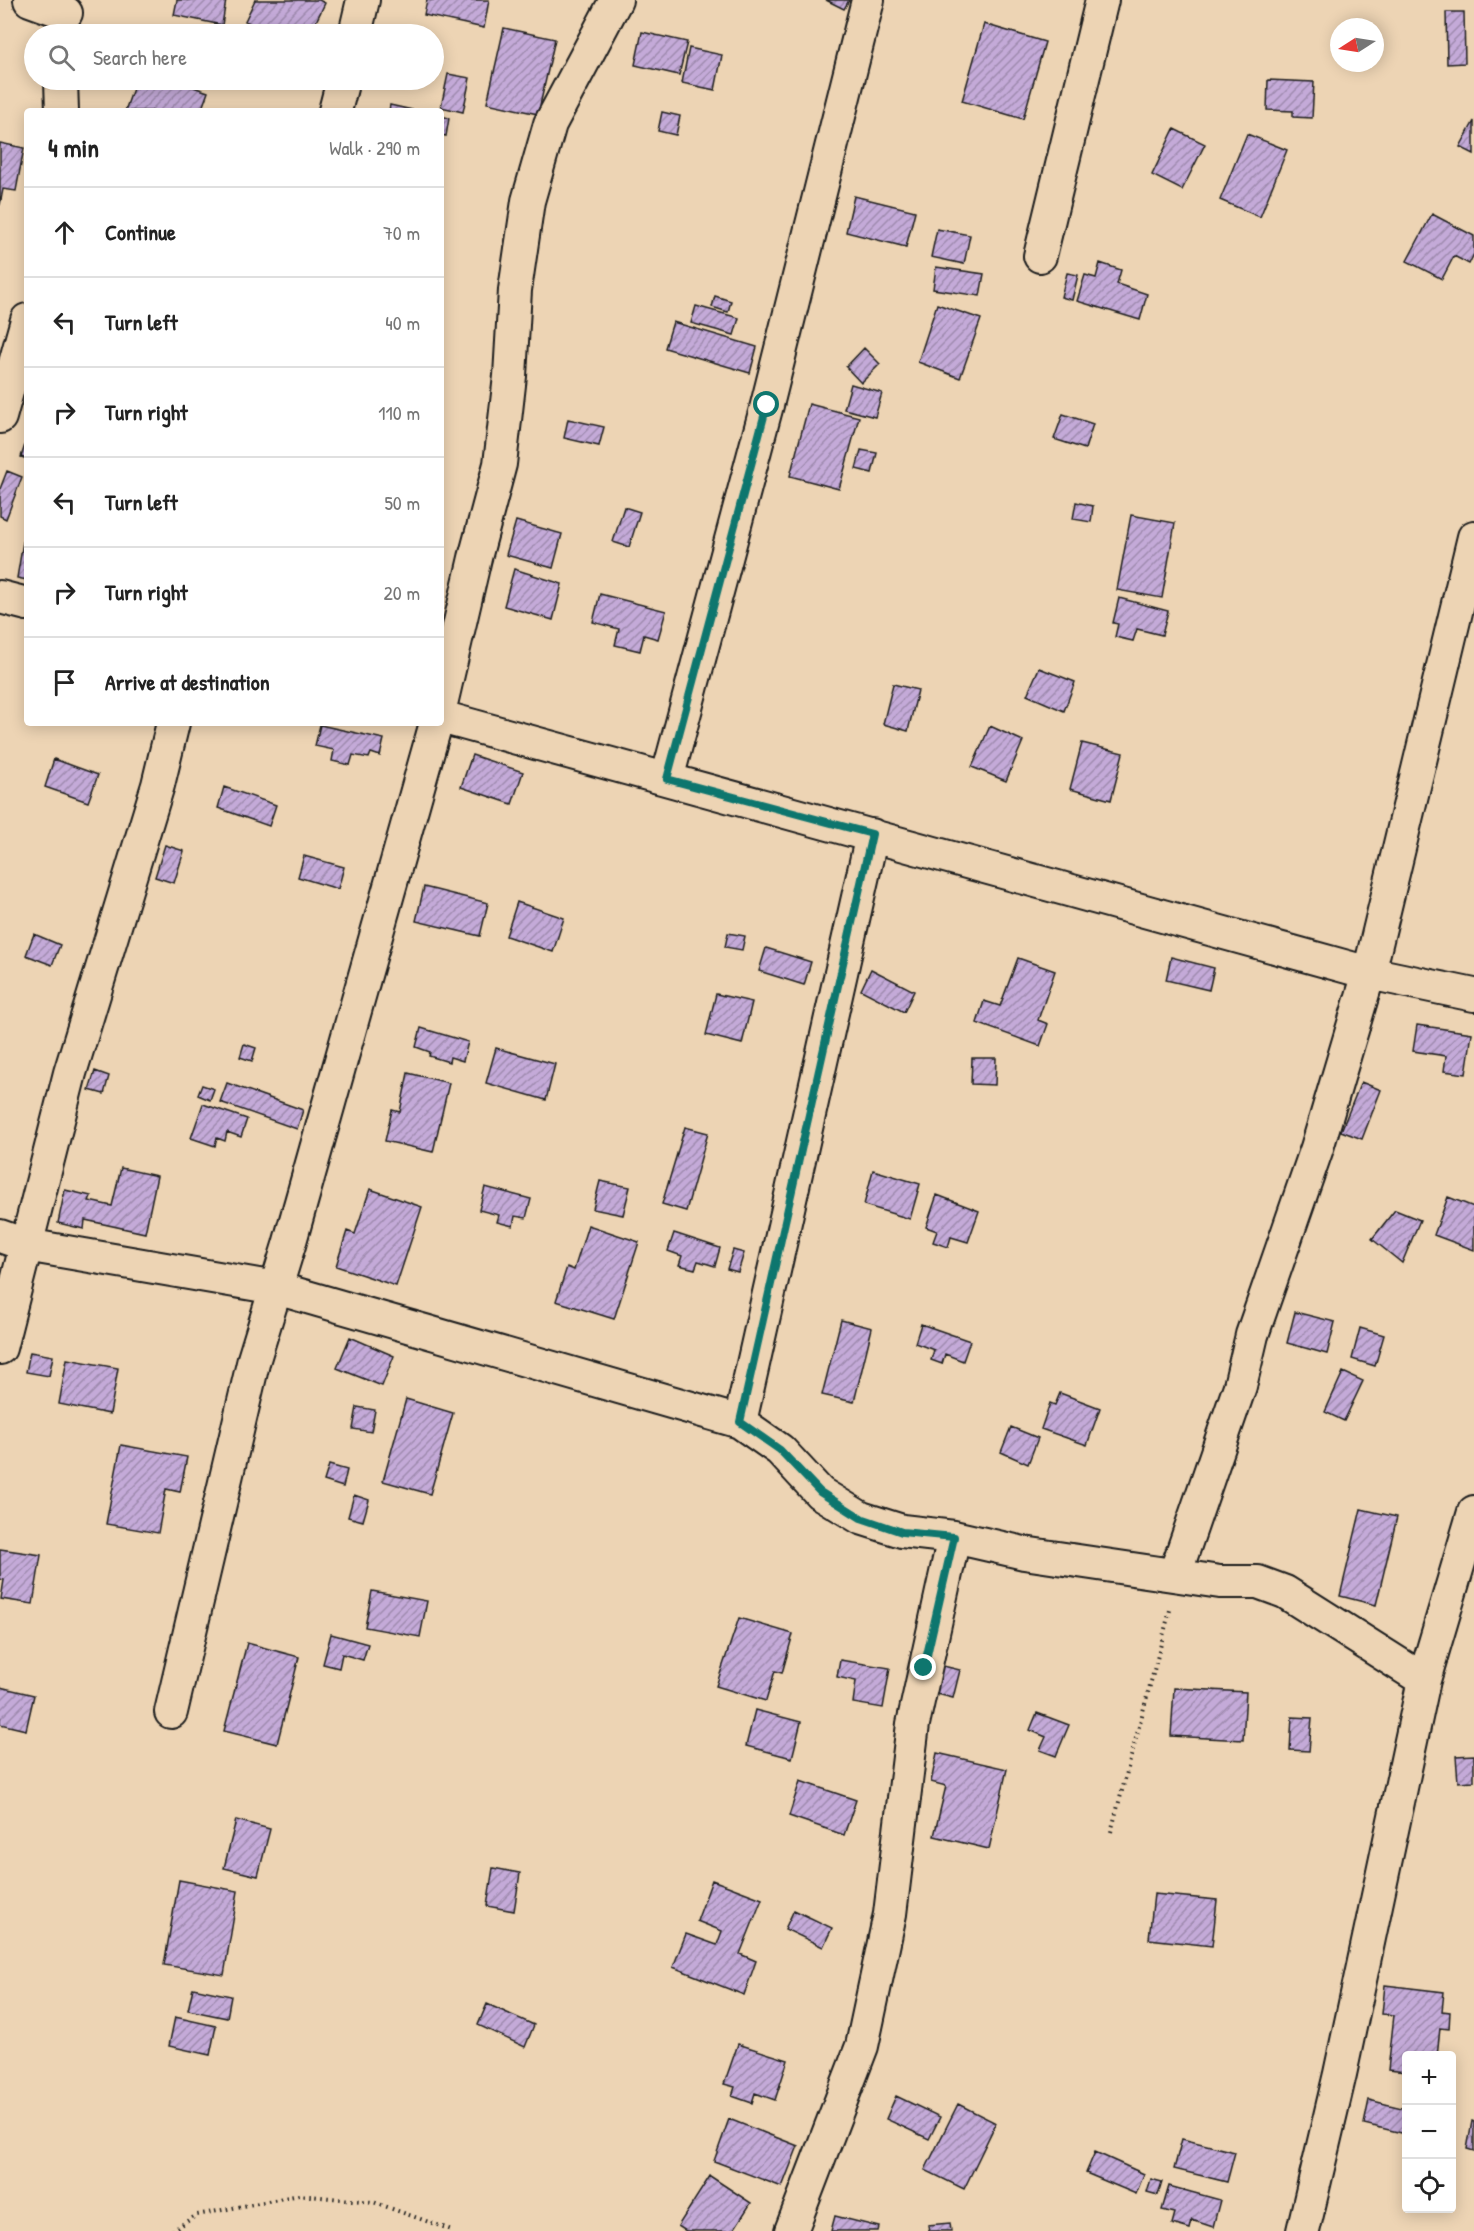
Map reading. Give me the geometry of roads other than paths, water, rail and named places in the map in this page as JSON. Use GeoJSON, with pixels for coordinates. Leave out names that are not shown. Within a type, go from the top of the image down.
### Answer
{"type":"FeatureCollection","features":[{"type":"Feature","properties":{"kind":"street"},"geometry":{"type":"LineString","coordinates":[[30,0],[68,16]]}},
{"type":"Feature","properties":{"kind":"street"},"geometry":{"type":"LineString","coordinates":[[357,24],[363,0]]}},
{"type":"Feature","properties":{"kind":"street"},"geometry":{"type":"LineString","coordinates":[[444,691],[500,464],[510,376],[515,290],[528,201],[550,124],[616,0]]}},
{"type":"Feature","properties":{"kind":"street"},"geometry":{"type":"LineString","coordinates":[[667,779],[767,405],[868,0]]}},
{"type":"Feature","properties":{"kind":"street"},"geometry":{"type":"LineString","coordinates":[[1040,256],[1102,0]]}},
{"type":"Feature","properties":{"kind":"street"},"geometry":{"type":"LineString","coordinates":[[61,90],[62,108]]}},
{"type":"Feature","properties":{"kind":"street"},"geometry":{"type":"LineString","coordinates":[[336,108],[340,90]]}},
{"type":"Feature","properties":{"kind":"street"},"geometry":{"type":"LineString","coordinates":[[0,417],[24,331]]}},
{"type":"Feature","properties":{"kind":"street"},"geometry":{"type":"LineString","coordinates":[[1174,1574],[1240,1386],[1252,1335],[1317,1148],[1369,973],[1474,537]]}},
{"type":"Feature","properties":{"kind":"street"},"geometry":{"type":"LineString","coordinates":[[0,597],[24,603]]}},
{"type":"Feature","properties":{"kind":"street"},"geometry":{"type":"LineString","coordinates":[[444,718],[872,834],[1369,973],[1474,995]]}},
{"type":"Feature","properties":{"kind":"street"},"geometry":{"type":"LineString","coordinates":[[0,1348],[13,1240],[70,1073],[158,785],[172,726]]}},
{"type":"Feature","properties":{"kind":"street"},"geometry":{"type":"LineString","coordinates":[[171,1712],[254,1359],[435,726]]}},
{"type":"Feature","properties":{"kind":"street"},"geometry":{"type":"LineString","coordinates":[[740,1422],[872,834]]}},
{"type":"Feature","properties":{"kind":"street"},"geometry":{"type":"LineString","coordinates":[[13,1240],[276,1288],[740,1422],[780,1450],[820,1492],[861,1518],[902,1532],[954,1537],[1024,1553],[1220,1582],[1258,1582],[1285,1592],[1424,1680]]}},
{"type":"Feature","properties":{"kind":"street"},"geometry":{"type":"LineString","coordinates":[[1303,2231],[1342,2062],[1424,1680],[1474,1512]]}},
{"type":"Feature","properties":{"kind":"street"},"geometry":{"type":"LineString","coordinates":[[790,2231],[862,2046],[890,1914],[915,1713],[954,1537]]}}]}
